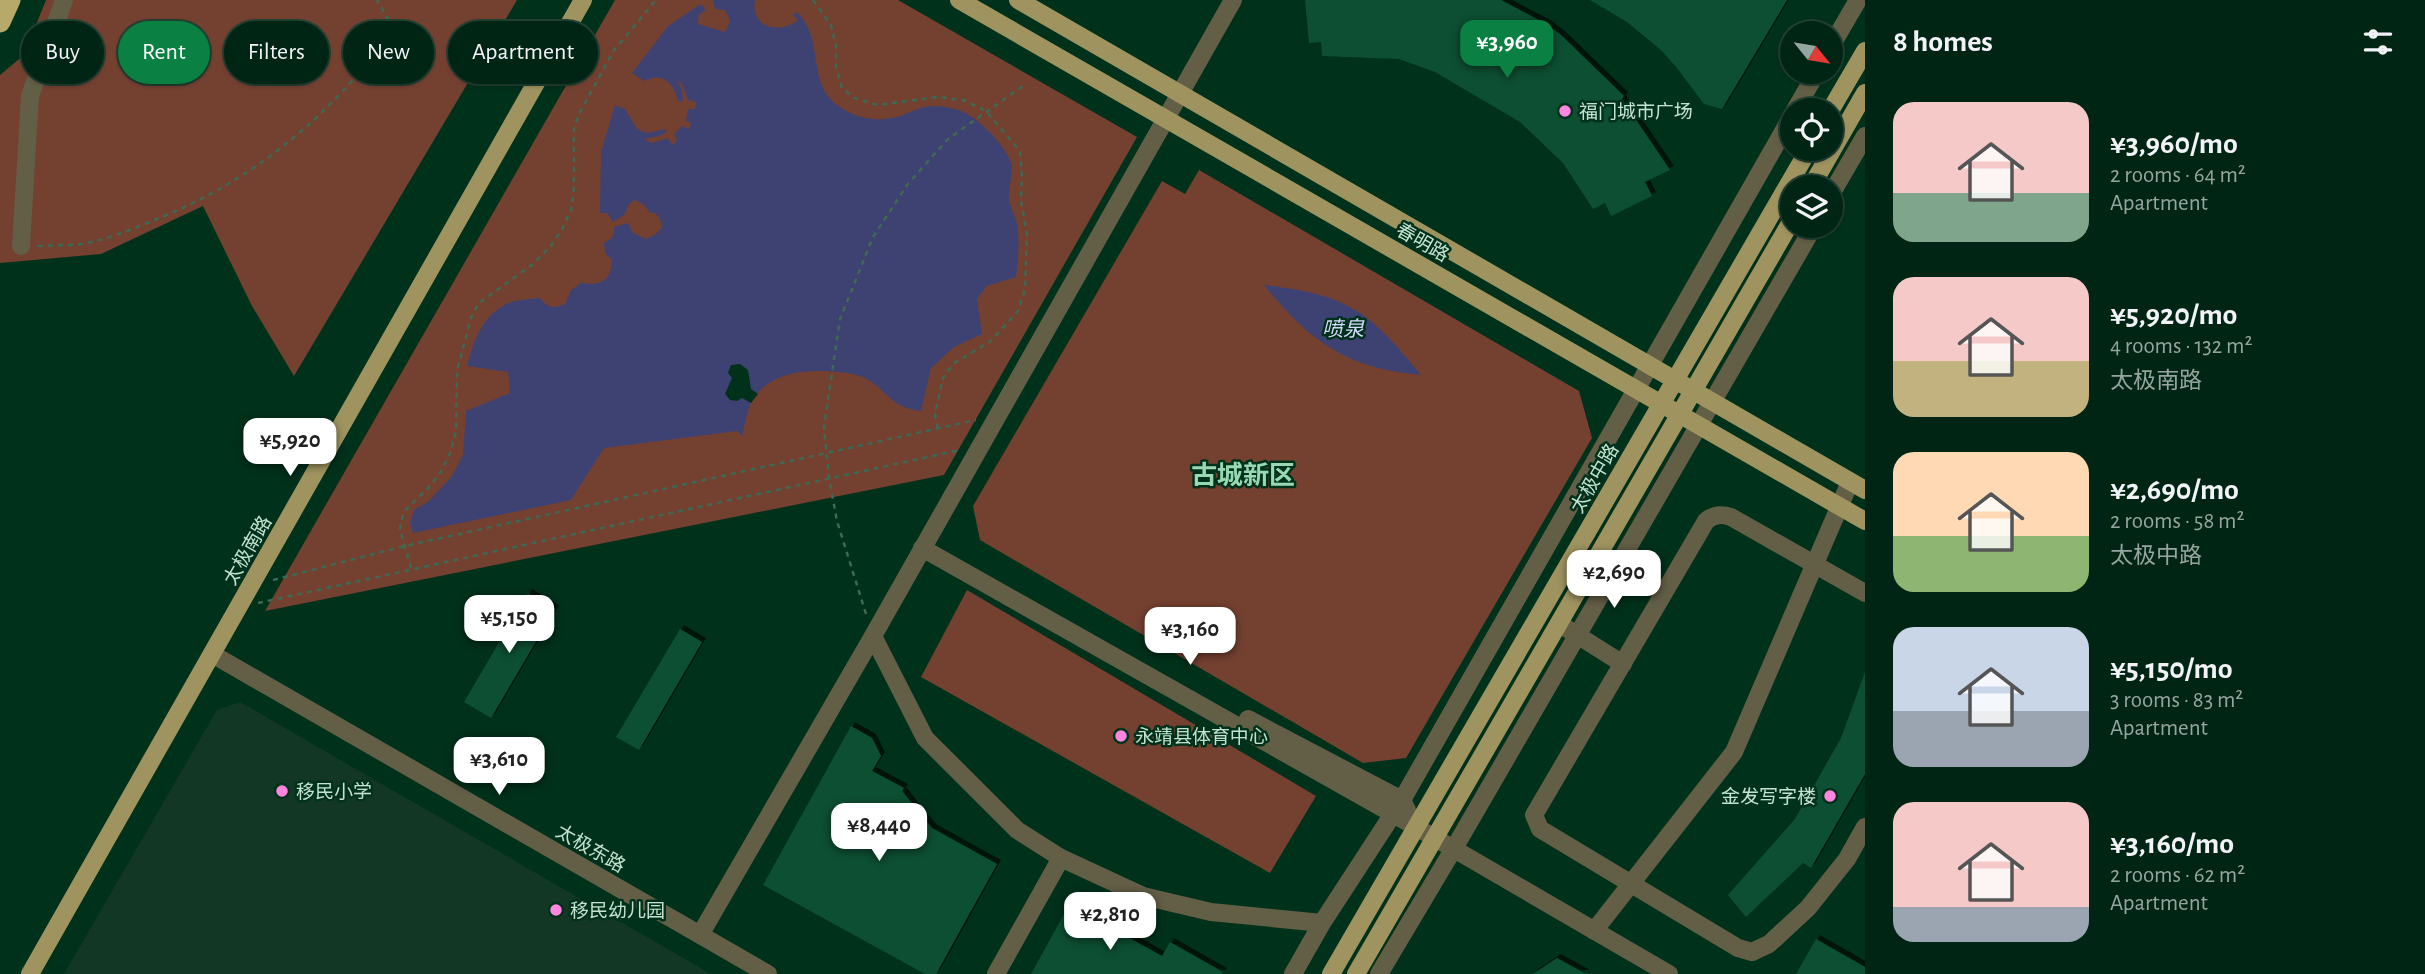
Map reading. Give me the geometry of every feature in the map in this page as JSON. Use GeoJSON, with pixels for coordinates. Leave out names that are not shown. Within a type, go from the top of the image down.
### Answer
{"type":"FeatureCollection","features":[{"type":"Feature","properties":{"kind":"highway"},"geometry":{"type":"LineString","coordinates":[[0,22],[10,0]]}},
{"type":"Feature","properties":{"kind":"main road","name":"太极南路"},"geometry":{"type":"LineString","coordinates":[[30,974],[583,0]]}},
{"type":"Feature","properties":{"kind":"main road","name":"春明路"},"geometry":{"type":"LineString","coordinates":[[960,0],[1865,522]]}},
{"type":"Feature","properties":{"kind":"main road","name":"春明路"},"geometry":{"type":"LineString","coordinates":[[1018,0],[1858,486]]}},
{"type":"Feature","properties":{"kind":"main road"},"geometry":{"type":"LineString","coordinates":[[1838,98],[1865,51]]}},
{"type":"Feature","properties":{"kind":"main road"},"geometry":{"type":"LineString","coordinates":[[1818,175],[1865,93]]}},
{"type":"Feature","properties":{"kind":"main road","name":"太极中路"},"geometry":{"type":"LineString","coordinates":[[1331,974],[1802,161]]}},
{"type":"Feature","properties":{"kind":"main road"},"geometry":{"type":"LineString","coordinates":[[1356,974],[1782,238]]}},
{"type":"Feature","properties":{"kind":"street"},"geometry":{"type":"LineString","coordinates":[[21,246],[30,96],[64,0]]}},
{"type":"Feature","properties":{"kind":"street"},"geometry":{"type":"LineString","coordinates":[[700,935],[873,636],[1233,0]]}},
{"type":"Feature","properties":{"kind":"street"},"geometry":{"type":"LineString","coordinates":[[1843,26],[1858,0]]}},
{"type":"Feature","properties":{"kind":"street"},"geometry":{"type":"LineString","coordinates":[[1842,175],[1865,136]]}},
{"type":"Feature","properties":{"kind":"street"},"geometry":{"type":"LineString","coordinates":[[1293,974],[1322,923],[1397,807],[1780,137]]}},
{"type":"Feature","properties":{"kind":"street"},"geometry":{"type":"LineString","coordinates":[[1379,974],[1807,238]]}},
{"type":"Feature","properties":{"kind":"street"},"geometry":{"type":"LineString","coordinates":[[1594,931],[1734,752],[1840,507],[1858,486]]}},
{"type":"Feature","properties":{"kind":"street"},"geometry":{"type":"LineString","coordinates":[[1865,593],[1731,517],[1710,517],[1534,816],[1540,829],[1738,948],[1752,952],[1769,944],[1808,908],[1847,859],[1865,827]]}},
{"type":"Feature","properties":{"kind":"street"},"geometry":{"type":"LineString","coordinates":[[922,548],[1397,807],[1416,827],[1669,974]]}},
{"type":"Feature","properties":{"kind":"street"},"geometry":{"type":"LineString","coordinates":[[1559,624],[1623,664]]}},
{"type":"Feature","properties":{"kind":"street"},"geometry":{"type":"LineString","coordinates":[[873,636],[925,738],[1017,830],[1061,858],[1143,896],[1211,912],[1322,923]]}},
{"type":"Feature","properties":{"kind":"street","name":"太极东路"},"geometry":{"type":"LineString","coordinates":[[212,654],[768,974]]}},
{"type":"Feature","properties":{"kind":"street"},"geometry":{"type":"LineString","coordinates":[[996,974],[1061,858]]}},
{"type":"Feature","properties":{"kind":"path"},"geometry":{"type":"LineString","coordinates":[[21,246],[81,244],[143,225],[203,198],[256,167],[321,114],[370,61],[393,27],[377,0]]}},
{"type":"Feature","properties":{"kind":"path"},"geometry":{"type":"LineString","coordinates":[[411,568],[400,529],[403,513],[431,485],[451,451],[456,431],[457,370],[471,318],[479,303],[533,264],[551,246],[562,229],[571,210],[574,188],[574,130],[579,114],[614,50],[656,0]]}},
{"type":"Feature","properties":{"kind":"path"},"geometry":{"type":"LineString","coordinates":[[813,0],[831,25],[836,46],[836,66],[842,88],[854,98],[878,105],[937,97],[963,100],[986,111],[1020,151],[1021,201],[1027,234],[1026,290],[1018,311],[991,341],[953,364],[943,378],[935,414],[938,429]]}},
{"type":"Feature","properties":{"kind":"path"},"geometry":{"type":"LineString","coordinates":[[873,636],[837,521],[829,478],[824,427],[840,320],[873,237],[907,185],[948,139],[1023,86]]}},
{"type":"Feature","properties":{"kind":"path"},"geometry":{"type":"LineString","coordinates":[[250,587],[405,546],[996,416]]}},
{"type":"Feature","properties":{"kind":"path"},"geometry":{"type":"LineString","coordinates":[[238,607],[980,446]]}},
{"type":"Feature","properties":{"kind":"shaded area"},"geometry":{"type":"Polygon","coordinates":[[[46,0],[517,0],[505,21],[448,21],[448,84],[467,84],[294,376],[252,306],[203,206],[101,254],[0,263],[0,75],[21,58],[21,84],[104,84],[104,21],[38,21],[46,0]]]}},
{"type":"Feature","properties":{"kind":"shaded area"},"geometry":{"type":"Polygon","coordinates":[[[615,0],[898,0],[1137,137],[944,475],[265,611],[567,84],[598,84],[598,30],[615,0]]]}},
{"type":"Feature","properties":{"kind":"shaded area"},"geometry":{"type":"Polygon","coordinates":[[[1199,170],[1579,391],[1592,438],[1406,758],[1363,763],[980,540],[973,506],[1162,181],[1185,194],[1199,170]]]}},
{"type":"Feature","properties":{"kind":"shaded area","name":"永靖县体育中心"},"geometry":{"type":"Polygon","coordinates":[[[967,590],[1316,796],[1270,873],[921,677],[967,590]]]}},
{"type":"Feature","properties":{"kind":"shaded area","name":"移民小学"},"geometry":{"type":"Polygon","coordinates":[[[240,702],[711,974],[64,974],[217,710],[240,702]]]}},
{"type":"Feature","properties":{"kind":"water"},"geometry":{"type":"Polygon","coordinates":[[[713,0],[755,0],[755,10],[761,23],[775,28],[798,20],[793,15],[796,12],[810,33],[818,72],[828,95],[837,105],[853,114],[869,119],[886,119],[937,106],[961,111],[981,124],[1001,146],[1012,167],[1009,195],[1018,231],[1016,277],[987,286],[977,299],[982,334],[954,347],[931,368],[921,411],[896,403],[875,384],[856,375],[824,371],[792,374],[772,381],[756,395],[749,409],[742,436],[737,431],[604,448],[571,500],[413,533],[410,523],[414,510],[429,501],[452,476],[463,455],[466,411],[510,393],[508,372],[467,366],[476,339],[491,315],[510,303],[522,300],[540,298],[551,307],[565,304],[571,290],[581,283],[599,283],[610,273],[612,260],[605,253],[604,243],[612,237],[614,227],[628,223],[633,233],[646,239],[662,227],[655,213],[650,213],[644,205],[635,200],[629,204],[624,215],[613,222],[607,213],[600,213],[601,152],[615,105],[625,109],[637,129],[647,133],[666,129],[666,132],[659,136],[644,139],[652,143],[668,138],[672,145],[677,141],[674,134],[682,126],[689,129],[691,123],[686,121],[688,109],[695,109],[696,102],[688,100],[682,84],[677,80],[683,101],[678,101],[667,81],[657,78],[644,81],[632,73],[668,26],[699,5],[704,6],[705,11],[699,14],[698,24],[725,32],[730,21],[725,10],[715,9],[713,0]]]}},
{"type":"Feature","properties":{"kind":"water","name":"喷泉"},"geometry":{"type":"Polygon","coordinates":[[[1264,285],[1317,294],[1354,309],[1386,335],[1421,375],[1372,366],[1332,349],[1297,322],[1264,285]]]}},
{"type":"Feature","properties":{"kind":"pier"},"geometry":{"type":"Polygon","coordinates":[[[740,364],[748,370],[751,389],[758,394],[751,403],[742,398],[737,401],[730,400],[725,394],[732,378],[728,373],[731,365],[740,364]]]}},
{"type":"Feature","properties":{"kind":"building","name":"福门城市广场"},"geometry":{"type":"Polygon","coordinates":[[[1305,0],[1501,0],[1561,35],[1624,96],[1622,99],[1670,170],[1645,182],[1652,196],[1611,216],[1605,203],[1593,209],[1563,163],[1520,122],[1435,72],[1399,59],[1322,56],[1321,42],[1309,43],[1305,0]]]}},
{"type":"Feature","properties":{"kind":"building"},"geometry":{"type":"Polygon","coordinates":[[[1590,0],[1787,0],[1722,109],[1704,104],[1662,51],[1627,22],[1590,0]]]}},
{"type":"Feature","properties":{"kind":"building"},"geometry":{"type":"Polygon","coordinates":[[[528,593],[555,609],[491,718],[464,702],[528,593]]]}},
{"type":"Feature","properties":{"kind":"building"},"geometry":{"type":"Polygon","coordinates":[[[680,629],[702,642],[639,750],[616,737],[680,629]]]}},
{"type":"Feature","properties":{"kind":"building","name":"金发写字楼"},"geometry":{"type":"Polygon","coordinates":[[[1865,672],[1865,774],[1811,868],[1803,863],[1746,917],[1728,895],[1795,819],[1841,738],[1865,672]]]}},
{"type":"Feature","properties":{"kind":"building"},"geometry":{"type":"Polygon","coordinates":[[[851,726],[872,738],[881,756],[872,771],[904,788],[902,791],[932,828],[997,864],[936,974],[925,974],[763,885],[851,726]]]}},
{"type":"Feature","properties":{"kind":"building"},"geometry":{"type":"Polygon","coordinates":[[[1069,905],[1162,956],[1170,942],[1223,972],[1031,974],[1069,905]]]}},
{"type":"Feature","properties":{"kind":"building"},"geometry":{"type":"Polygon","coordinates":[[[1816,939],[1865,967],[1865,974],[1796,974],[1816,939]]]}},
{"type":"Feature","properties":{"kind":"building"},"geometry":{"type":"Polygon","coordinates":[[[1557,958],[1586,974],[1533,974],[1557,958]]]}},
{"type":"Feature","properties":{"kind":"place","name":"福门城市广场"},"geometry":{"type":"Point","coordinates":[1565,111]}},
{"type":"Feature","properties":{"kind":"place","name":"永靖县体育中心"},"geometry":{"type":"Point","coordinates":[1121,736]}},
{"type":"Feature","properties":{"kind":"place","name":"移民小学"},"geometry":{"type":"Point","coordinates":[282,791]}},
{"type":"Feature","properties":{"kind":"place","name":"金发写字楼"},"geometry":{"type":"Point","coordinates":[1830,796]}},
{"type":"Feature","properties":{"kind":"place","name":"移民幼儿园"},"geometry":{"type":"Point","coordinates":[556,910]}},
{"type":"Feature","properties":{"kind":"district","name":"古城新区"},"geometry":{"type":"Point","coordinates":[1243,475]}}]}
